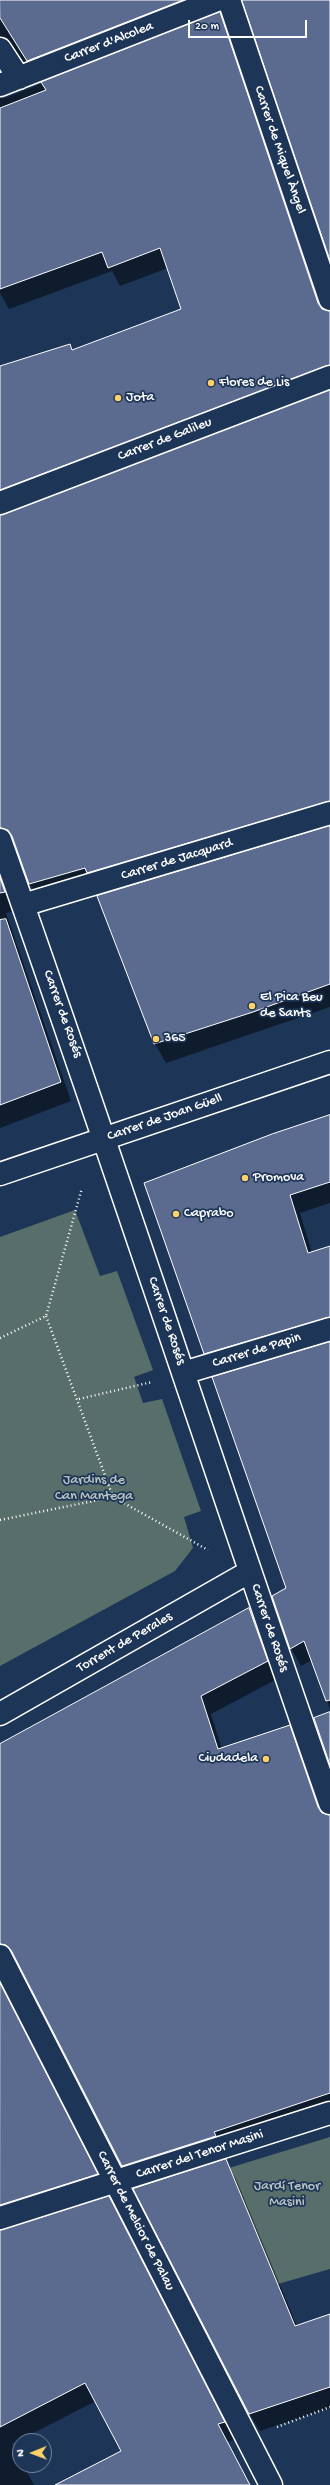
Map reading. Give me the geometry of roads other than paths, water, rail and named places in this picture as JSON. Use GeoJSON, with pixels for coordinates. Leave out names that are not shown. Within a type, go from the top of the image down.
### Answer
{"type":"FeatureCollection","features":[{"type":"Feature","properties":{"kind":"street","name":"Carrer d'Alcolea"},"geometry":{"type":"LineString","coordinates":[[10,81],[217,0]]}},
{"type":"Feature","properties":{"kind":"street","name":"Carrer de Miquel Àngel"},"geometry":{"type":"LineString","coordinates":[[229,0],[330,300]]}},
{"type":"Feature","properties":{"kind":"street"},"geometry":{"type":"LineString","coordinates":[[0,49],[10,81]]}},
{"type":"Feature","properties":{"kind":"street","name":"Carrer de Galileu"},"geometry":{"type":"LineString","coordinates":[[0,503],[330,377]]}},
{"type":"Feature","properties":{"kind":"street","name":"Carrer de Jacquard"},"geometry":{"type":"LineString","coordinates":[[23,905],[330,813]]}},
{"type":"Feature","properties":{"kind":"street","name":"Carrer de Rosés"},"geometry":{"type":"LineString","coordinates":[[0,840],[104,1138],[249,1572],[330,1803]]}},
{"type":"Feature","properties":{"kind":"street","name":"Carrer de Joan Güell"},"geometry":{"type":"LineString","coordinates":[[0,1174],[330,1062]]}},
{"type":"Feature","properties":{"kind":"street","name":"Carrer de Papin"},"geometry":{"type":"LineString","coordinates":[[183,1373],[330,1329]]}},
{"type":"Feature","properties":{"kind":"street","name":"Torrent de Perales"},"geometry":{"type":"LineString","coordinates":[[0,1714],[249,1572]]}},
{"type":"Feature","properties":{"kind":"street","name":"Carrer de Melcior de Palau"},"geometry":{"type":"LineString","coordinates":[[0,1956],[271,2485]]}},
{"type":"Feature","properties":{"kind":"street","name":"Carrer del Tenor Masini"},"geometry":{"type":"LineString","coordinates":[[0,2218],[116,2183],[330,2113]]}},
{"type":"Feature","properties":{"kind":"place","name":"Flores de Lis"},"geometry":{"type":"Point","coordinates":[211,383]}},
{"type":"Feature","properties":{"kind":"place","name":"Jota"},"geometry":{"type":"Point","coordinates":[118,398]}},
{"type":"Feature","properties":{"kind":"place","name":"El Pica Beu de Sants"},"geometry":{"type":"Point","coordinates":[252,1006]}},
{"type":"Feature","properties":{"kind":"place","name":"365"},"geometry":{"type":"Point","coordinates":[156,1039]}},
{"type":"Feature","properties":{"kind":"place","name":"Promova"},"geometry":{"type":"Point","coordinates":[245,1178]}},
{"type":"Feature","properties":{"kind":"place","name":"Caprabo"},"geometry":{"type":"Point","coordinates":[176,1214]}},
{"type":"Feature","properties":{"kind":"place","name":"Ciudadela"},"geometry":{"type":"Point","coordinates":[266,1759]}},
{"type":"Feature","properties":{"kind":"park label","name":"Jardins de Can Mantega"},"geometry":{"type":"Point","coordinates":[94,1490]}},
{"type":"Feature","properties":{"kind":"park label","name":"Jardí Tenor Masini"},"geometry":{"type":"Point","coordinates":[287,2196]}}]}
